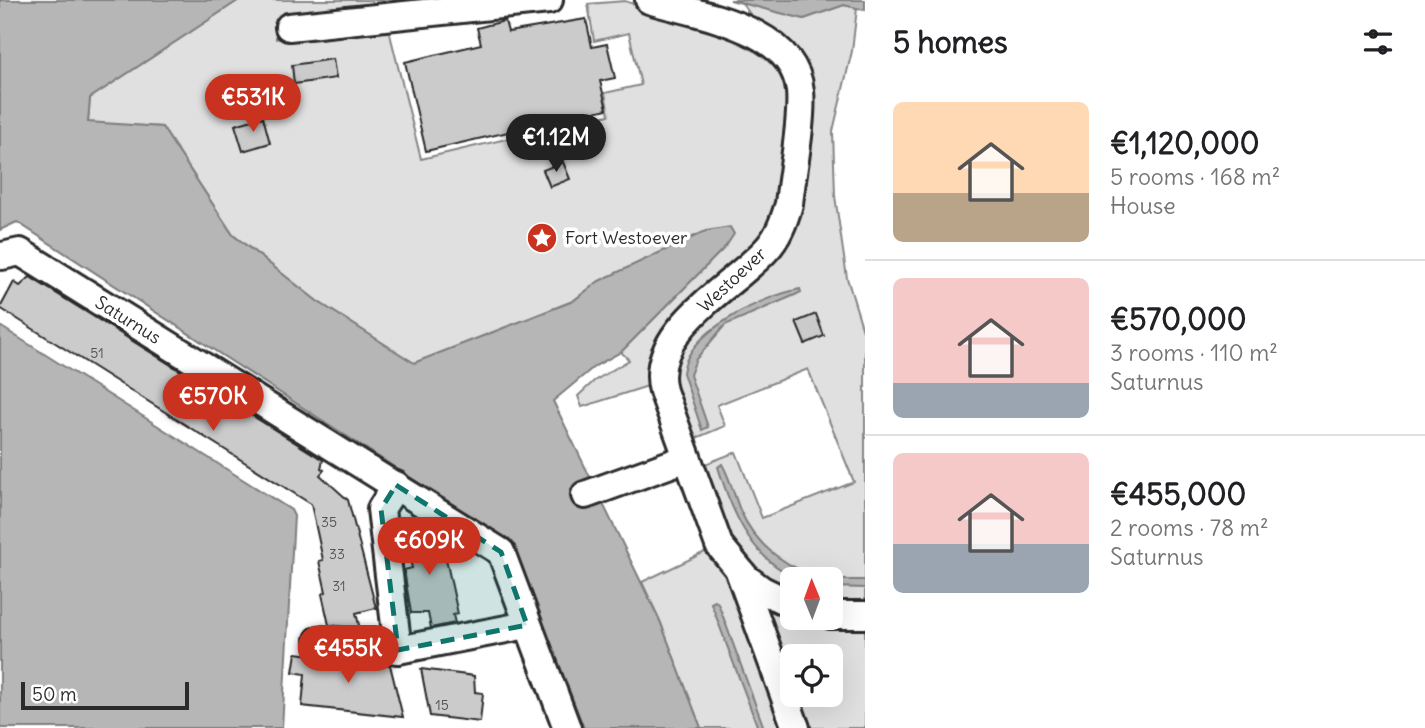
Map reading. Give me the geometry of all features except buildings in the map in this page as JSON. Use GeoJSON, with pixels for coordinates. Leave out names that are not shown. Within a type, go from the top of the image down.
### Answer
{"type":"FeatureCollection","features":[{"type":"Feature","properties":{"kind":"street"},"geometry":{"type":"LineString","coordinates":[[289,27],[549,0]]}},
{"type":"Feature","properties":{"kind":"street","name":"Westoever"},"geometry":{"type":"LineString","coordinates":[[649,0],[754,32],[772,42],[787,59],[801,92],[789,204],[780,229],[766,251],[688,321],[662,357],[661,384],[719,545],[738,570],[762,590],[780,599]]}},
{"type":"Feature","properties":{"kind":"street","name":"Saturnus"},"geometry":{"type":"LineString","coordinates":[[2,257],[20,252],[501,552],[567,728]]}},
{"type":"Feature","properties":{"kind":"street"},"geometry":{"type":"LineString","coordinates":[[585,495],[687,458]]}},
{"type":"Feature","properties":{"kind":"street"},"geometry":{"type":"LineString","coordinates":[[396,485],[381,509],[398,650]]}},
{"type":"Feature","properties":{"kind":"street"},"geometry":{"type":"LineString","coordinates":[[738,570],[796,728]]}},
{"type":"Feature","properties":{"kind":"street"},"geometry":{"type":"LineString","coordinates":[[844,615],[865,615]]}},
{"type":"Feature","properties":{"kind":"street"},"geometry":{"type":"LineString","coordinates":[[319,640],[398,650],[527,625]]}},
{"type":"Feature","properties":{"kind":"highlighted area"},"geometry":{"type":"Polygon","coordinates":[[[396,485],[501,552],[527,625],[398,650],[381,509],[396,485]]]}},
{"type":"Feature","properties":{"kind":"shaded area"},"geometry":{"type":"Polygon","coordinates":[[[0,0],[239,0],[90,98],[88,122],[162,127],[233,235],[317,301],[414,363],[573,301],[599,281],[706,231],[730,227],[734,234],[726,246],[621,352],[595,366],[553,401],[660,621],[701,728],[584,728],[511,543],[17,222],[0,230],[0,0]]]}},
{"type":"Feature","properties":{"kind":"shaded area"},"geometry":{"type":"Polygon","coordinates":[[[239,0],[446,0],[276,22],[276,39],[388,26],[421,159],[609,115],[605,93],[641,85],[629,33],[594,41],[588,4],[625,1],[762,47],[781,65],[791,86],[780,198],[770,227],[653,351],[649,364],[651,385],[582,407],[578,396],[594,381],[629,360],[621,352],[726,246],[706,231],[599,281],[573,301],[414,363],[317,301],[233,235],[162,127],[88,123],[90,98],[239,0]]]}},
{"type":"Feature","properties":{"kind":"shaded area"},"geometry":{"type":"Polygon","coordinates":[[[730,0],[865,0],[865,10],[844,5],[804,19],[730,0]]]}},
{"type":"Feature","properties":{"kind":"shaded area"},"geometry":{"type":"Polygon","coordinates":[[[742,3],[804,19],[844,5],[857,8],[852,51],[833,131],[835,196],[847,278],[865,337],[865,605],[844,604],[844,567],[780,567],[780,586],[756,571],[728,538],[701,471],[705,464],[736,452],[762,518],[854,482],[808,369],[717,405],[725,426],[696,438],[682,420],[675,394],[674,366],[680,344],[772,258],[811,98],[742,3]]]}},
{"type":"Feature","properties":{"kind":"shaded area"},"geometry":{"type":"Polygon","coordinates":[[[800,289],[801,292],[795,295],[725,325],[696,359],[690,375],[708,427],[702,430],[683,373],[688,358],[698,343],[712,330],[748,308],[800,289]]]}},
{"type":"Feature","properties":{"kind":"shaded area"},"geometry":{"type":"Polygon","coordinates":[[[0,326],[291,510],[294,516],[282,728],[0,728],[0,326]]]}},
{"type":"Feature","properties":{"kind":"shaded area"},"geometry":{"type":"Polygon","coordinates":[[[722,464],[740,510],[755,535],[776,556],[794,567],[780,569],[746,534],[718,467],[722,464]]]}},
{"type":"Feature","properties":{"kind":"shaded area"},"geometry":{"type":"Polygon","coordinates":[[[707,551],[732,582],[780,610],[780,630],[844,630],[844,624],[865,624],[865,728],[701,728],[642,582],[707,551]]]}},
{"type":"Feature","properties":{"kind":"shaded area"},"geometry":{"type":"Polygon","coordinates":[[[844,580],[865,580],[865,588],[844,587],[844,580]]]}},
{"type":"Feature","properties":{"kind":"shaded area"},"geometry":{"type":"Polygon","coordinates":[[[715,601],[764,728],[758,728],[711,603],[715,601]]]}},
{"type":"Feature","properties":{"kind":"place","name":"Fort Westoever"},"geometry":{"type":"Point","coordinates":[542,238]}}]}
